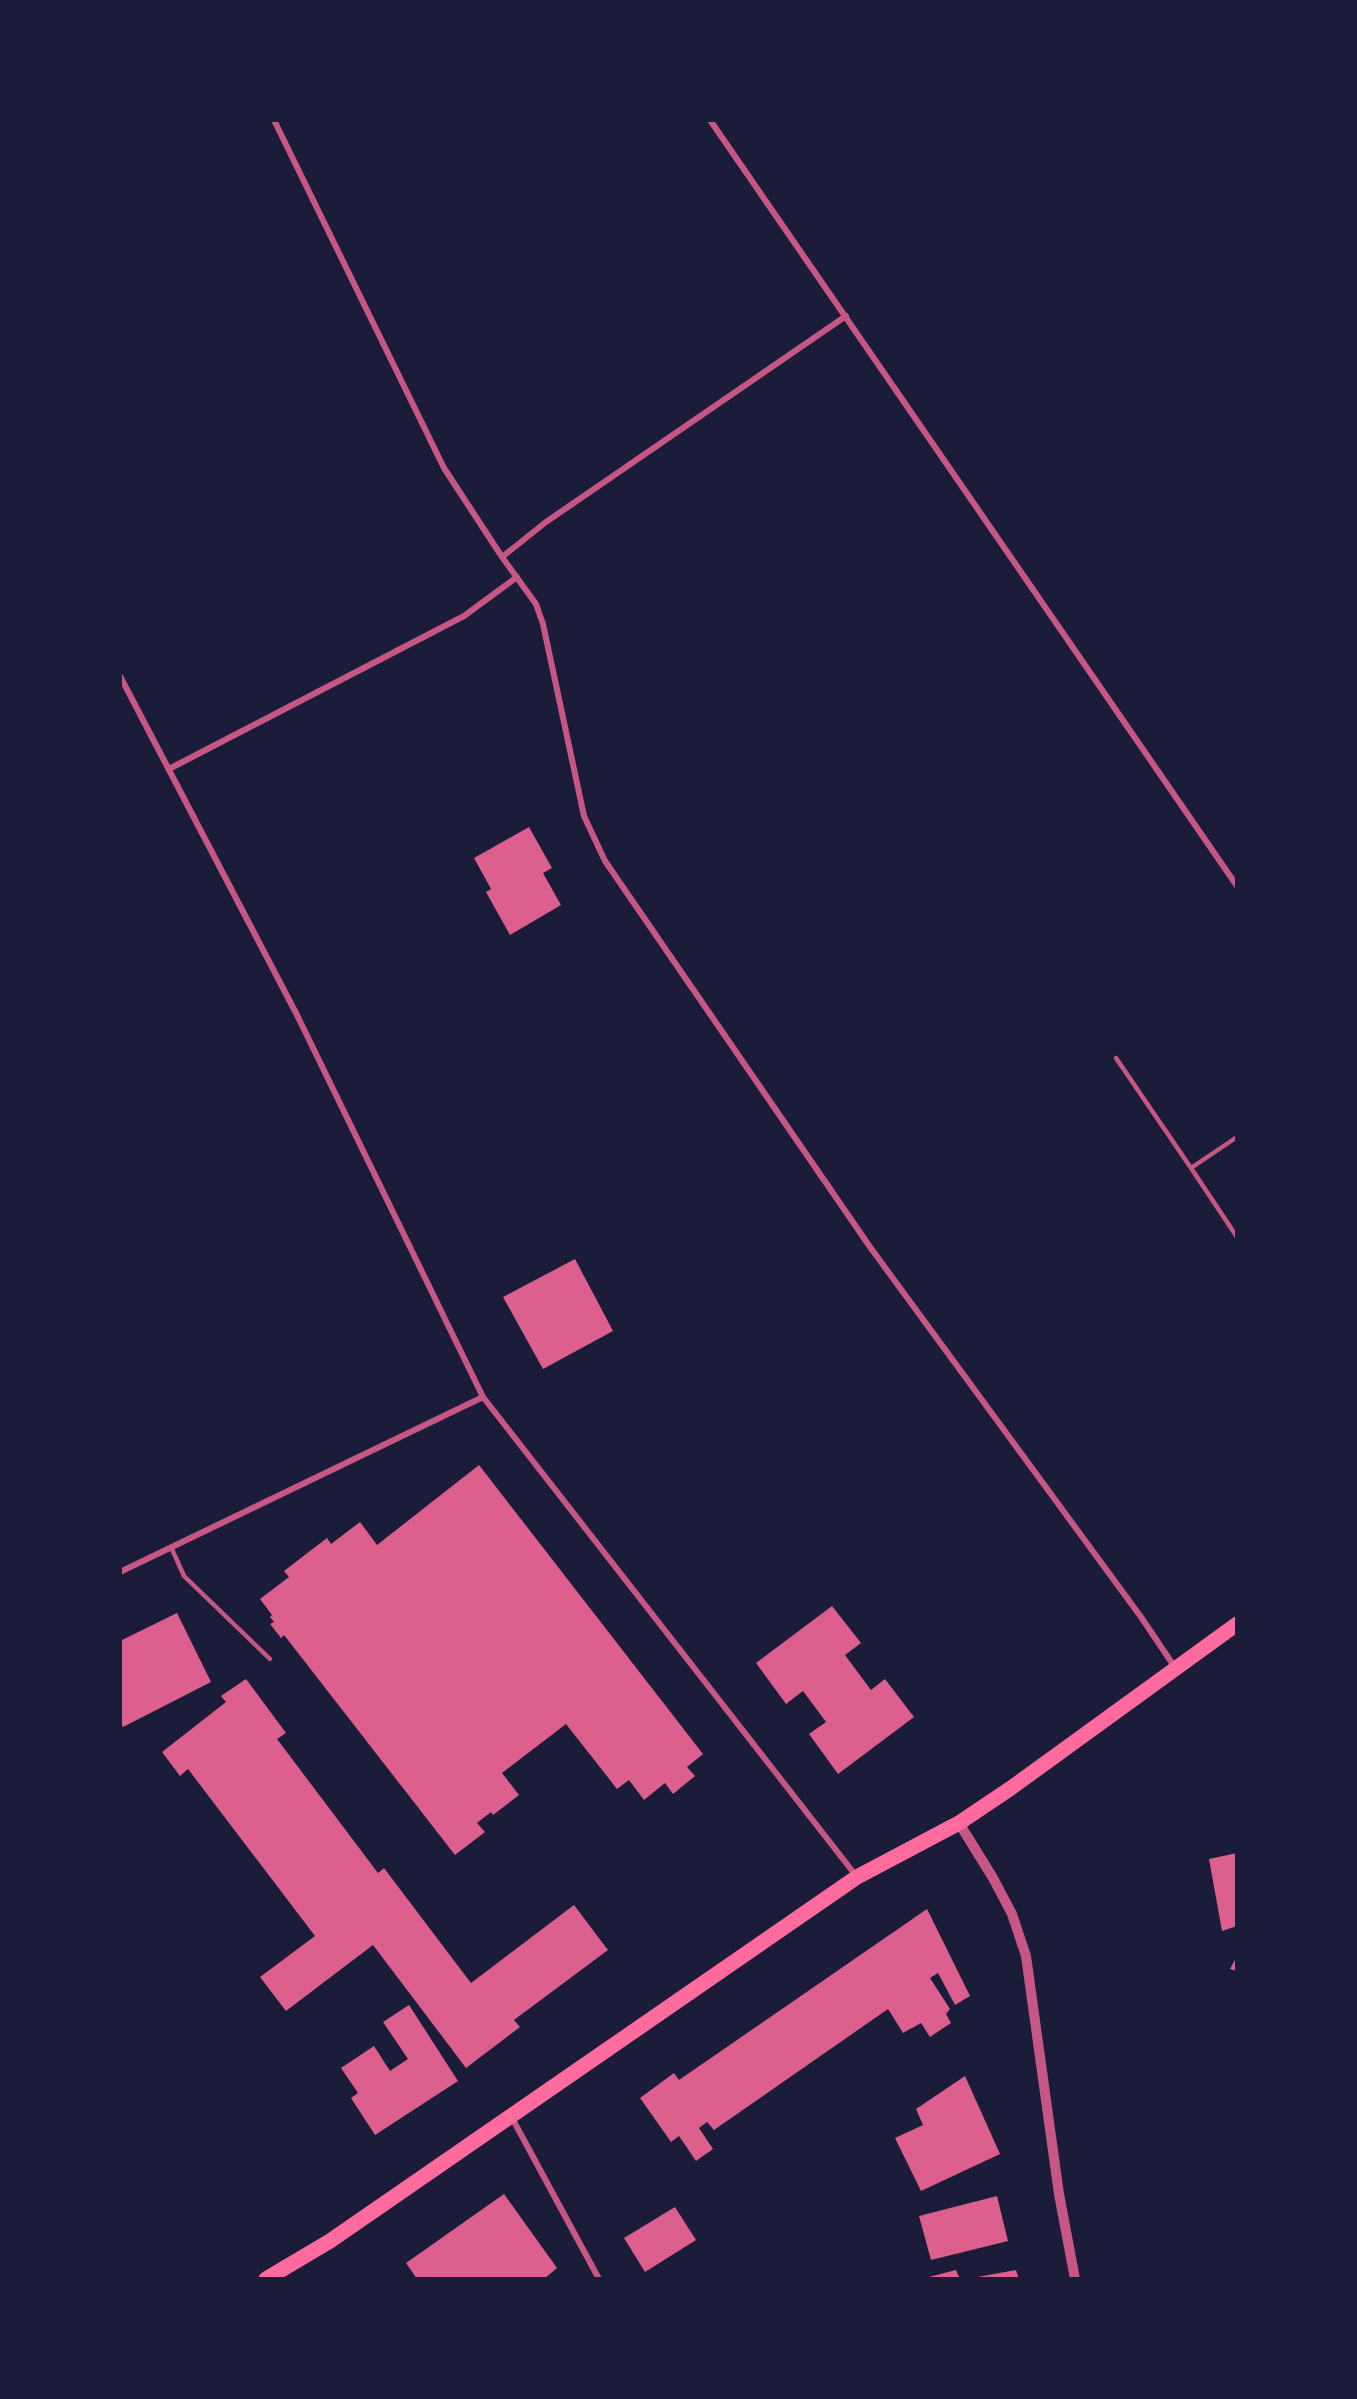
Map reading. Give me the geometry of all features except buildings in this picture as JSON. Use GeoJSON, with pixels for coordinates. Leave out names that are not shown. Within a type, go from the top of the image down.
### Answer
{"type":"FeatureCollection","features":[{"type":"Feature","properties":{"kind":"main road"},"geometry":{"type":"LineString","coordinates":[[266,2279],[330,2241],[857,1877],[959,1823],[1237,1624]]}},
{"type":"Feature","properties":{"kind":"street"},"geometry":{"type":"LineString","coordinates":[[274,120],[444,468],[502,557],[536,604],[543,624],[584,816],[605,861],[870,1246],[1141,1617],[1176,1669]]}},
{"type":"Feature","properties":{"kind":"street"},"geometry":{"type":"LineString","coordinates":[[710,120],[1237,886]]}},
{"type":"Feature","properties":{"kind":"street"},"geometry":{"type":"LineString","coordinates":[[502,557],[546,522],[846,316]]}},
{"type":"Feature","properties":{"kind":"street"},"geometry":{"type":"LineString","coordinates":[[170,769],[464,616],[517,577]]}},
{"type":"Feature","properties":{"kind":"street"},"geometry":{"type":"LineString","coordinates":[[120,676],[302,1025],[483,1397],[857,1877]]}},
{"type":"Feature","properties":{"kind":"street"},"geometry":{"type":"LineString","coordinates":[[120,1572],[483,1397]]}},
{"type":"Feature","properties":{"kind":"street"},"geometry":{"type":"LineString","coordinates":[[959,1823],[1012,1914],[1026,1956],[1059,2194],[1075,2279]]}},
{"type":"Feature","properties":{"kind":"street"},"geometry":{"type":"LineString","coordinates":[[510,2116],[600,2279]]}},
{"type":"Feature","properties":{"kind":"lane"},"geometry":{"type":"LineString","coordinates":[[1116,1058],[1237,1238]]}},
{"type":"Feature","properties":{"kind":"lane"},"geometry":{"type":"LineString","coordinates":[[1191,1168],[1237,1137]]}},
{"type":"Feature","properties":{"kind":"lane"},"geometry":{"type":"LineString","coordinates":[[171,1547],[184,1576],[270,1659]]}}]}
